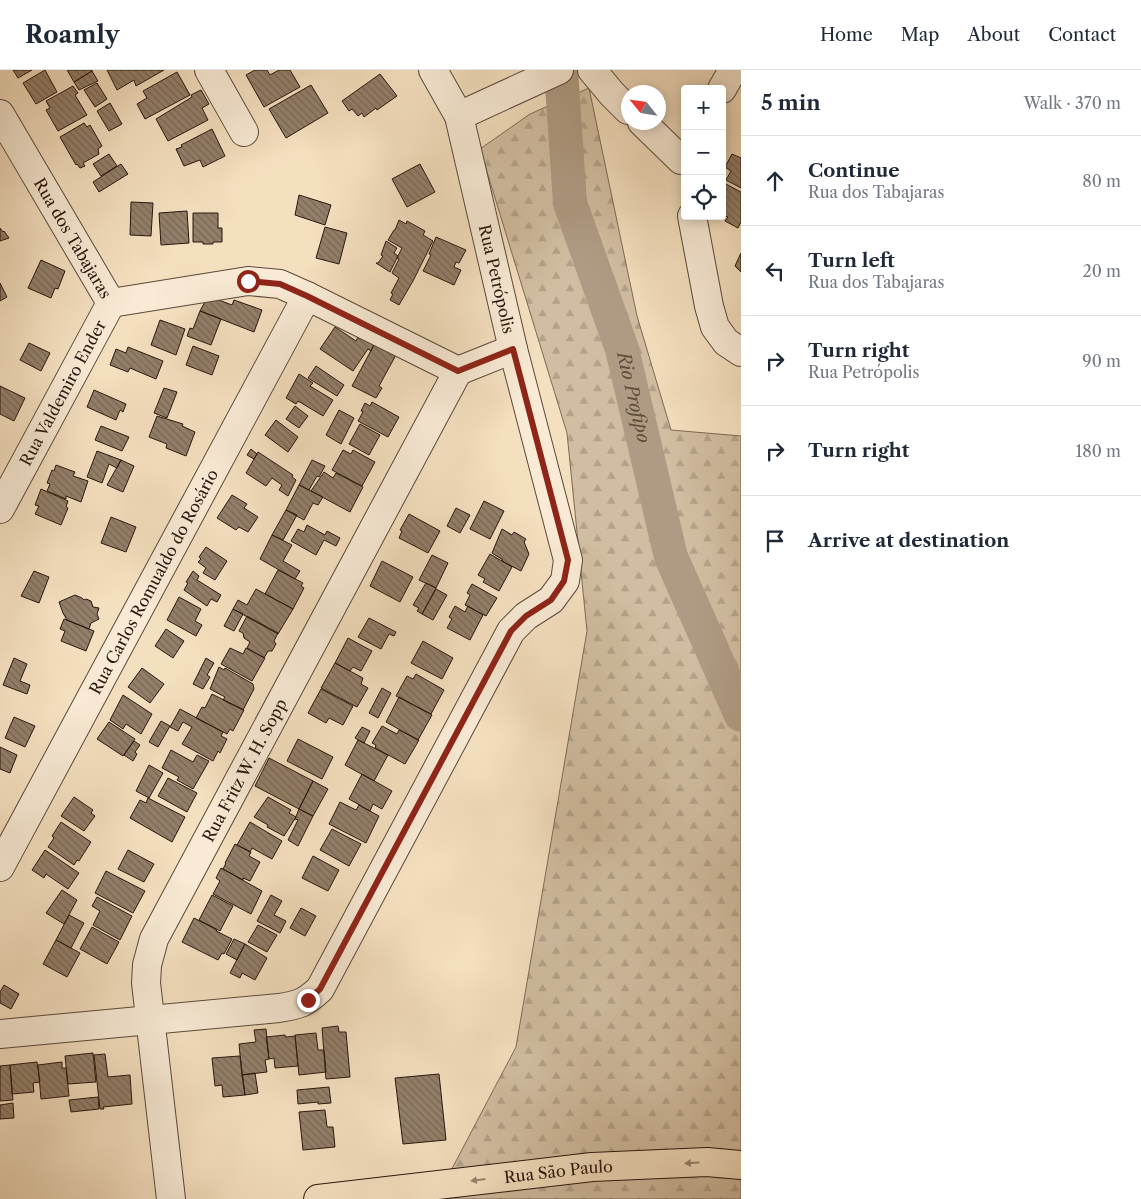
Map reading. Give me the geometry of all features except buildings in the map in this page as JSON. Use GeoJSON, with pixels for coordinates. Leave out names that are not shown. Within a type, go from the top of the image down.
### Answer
{"type":"FeatureCollection","features":[{"type":"Feature","properties":{"kind":"main road","name":"Rua São Paulo"},"geometry":{"type":"LineString","coordinates":[[318,1199],[592,1167],[707,1162],[741,1165]]}},
{"type":"Feature","properties":{"kind":"street"},"geometry":{"type":"LineString","coordinates":[[208,70],[244,132]]}},
{"type":"Feature","properties":{"kind":"street","name":"Rua Petrópolis"},"geometry":{"type":"LineString","coordinates":[[151,1020],[294,1006],[308,1000],[320,989],[511,631],[526,616],[551,600],[564,581],[568,560],[513,349],[459,116],[432,70]]}},
{"type":"Feature","properties":{"kind":"street"},"geometry":{"type":"LineString","coordinates":[[592,70],[621,103]]}},
{"type":"Feature","properties":{"kind":"street"},"geometry":{"type":"LineString","coordinates":[[724,85],[733,70]]}},
{"type":"Feature","properties":{"kind":"street"},"geometry":{"type":"LineString","coordinates":[[459,116],[551,74]]}},
{"type":"Feature","properties":{"kind":"street","name":"Rua dos Tabajaras"},"geometry":{"type":"LineString","coordinates":[[0,114],[111,303],[248,281],[280,284],[458,371]]}},
{"type":"Feature","properties":{"kind":"street"},"geometry":{"type":"LineString","coordinates":[[650,130],[681,161]]}},
{"type":"Feature","properties":{"kind":"street"},"geometry":{"type":"LineString","coordinates":[[693,220],[709,306],[716,327],[726,342],[740,352]]}},
{"type":"Feature","properties":{"kind":"street","name":"Rua Carlos Romualdo do Rosário"},"geometry":{"type":"LineString","coordinates":[[0,868],[307,296]]}},
{"type":"Feature","properties":{"kind":"street","name":"Rua Valdemiro Ender"},"geometry":{"type":"LineString","coordinates":[[0,509],[111,303]]}},
{"type":"Feature","properties":{"kind":"street"},"geometry":{"type":"LineString","coordinates":[[458,371],[513,349]]}},
{"type":"Feature","properties":{"kind":"street","name":"Rua Fritz W. H. Sopp"},"geometry":{"type":"LineString","coordinates":[[171,1199],[146,983],[147,965],[154,939],[458,371]]}},
{"type":"Feature","properties":{"kind":"street"},"geometry":{"type":"LineString","coordinates":[[0,1034],[151,1020]]}},
{"type":"Feature","properties":{"kind":"green space"},"geometry":{"type":"Polygon","coordinates":[[[589,88],[637,316],[671,430],[741,436],[741,1199],[436,1199],[516,1047],[587,631],[567,433],[480,149],[530,114],[589,88]]]}},
{"type":"Feature","properties":{"kind":"waterway","name":"Rio Profipo"},"geometry":{"type":"LineString","coordinates":[[561,70],[570,203],[622,349],[671,557],[741,715]]}},
{"type":"Feature","properties":{"kind":"route"},"geometry":{"type":"LineString","coordinates":[[248,281],[280,284],[458,371],[513,349],[568,560],[564,581],[551,600],[526,616],[511,631],[320,989],[308,1000]]}}]}
